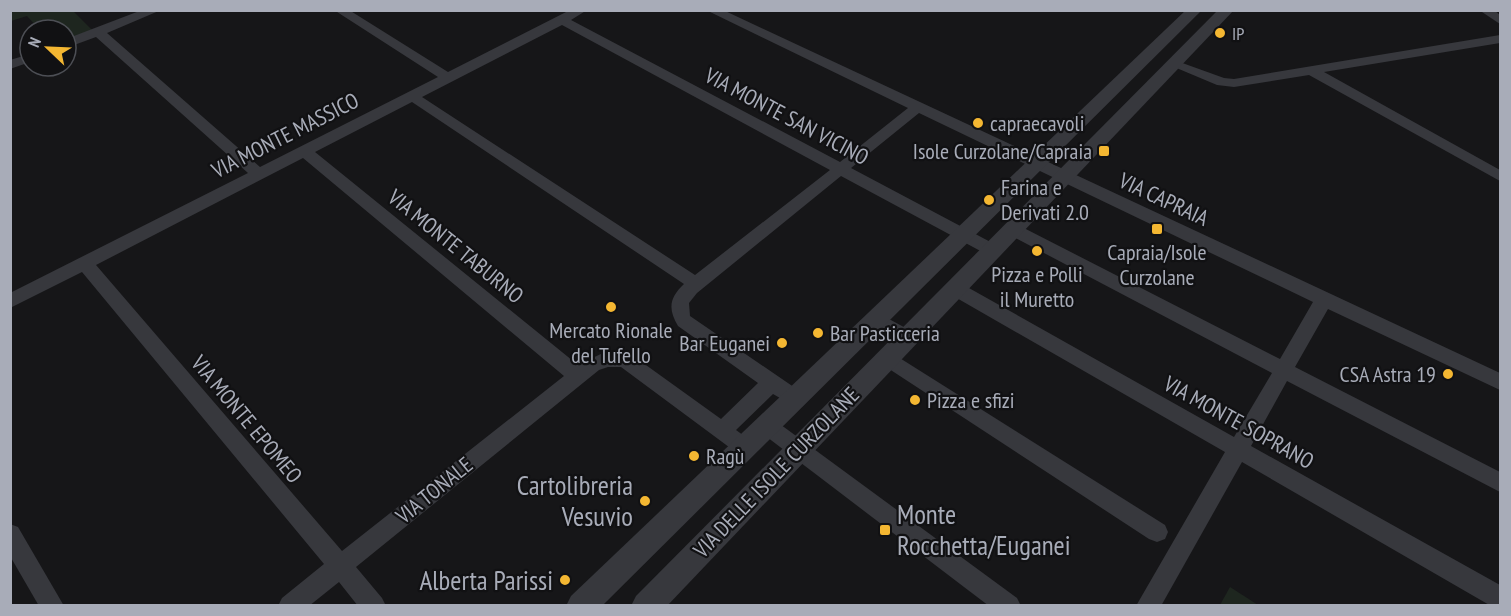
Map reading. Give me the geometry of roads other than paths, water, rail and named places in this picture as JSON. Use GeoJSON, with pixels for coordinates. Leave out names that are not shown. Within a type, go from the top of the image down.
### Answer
{"type":"FeatureCollection","features":[{"type":"Feature","properties":{"kind":"street"},"geometry":{"type":"LineString","coordinates":[[78,40],[155,10]]}},
{"type":"Feature","properties":{"kind":"street"},"geometry":{"type":"LineString","coordinates":[[340,10],[448,78]]}},
{"type":"Feature","properties":{"kind":"street","name":"VIA MONTE MASSICO"},"geometry":{"type":"LineString","coordinates":[[10,301],[580,10]]}},
{"type":"Feature","properties":{"kind":"street","name":"VIA CAPRAIA"},"geometry":{"type":"LineString","coordinates":[[712,10],[1500,382]]}},
{"type":"Feature","properties":{"kind":"street","name":"VIA DELLE ISOLE CURZOLANE"},"geometry":{"type":"LineString","coordinates":[[582,606],[1035,163],[1195,10]]}},
{"type":"Feature","properties":{"kind":"street","name":"VIA DELLE ISOLE CURZOLANE"},"geometry":{"type":"LineString","coordinates":[[646,606],[1227,10]]}},
{"type":"Feature","properties":{"kind":"street"},"geometry":{"type":"LineString","coordinates":[[1485,10],[1500,20]]}},
{"type":"Feature","properties":{"kind":"street","name":"VIA MONTE SAN VICINO"},"geometry":{"type":"LineString","coordinates":[[562,20],[992,250]]}},
{"type":"Feature","properties":{"kind":"street"},"geometry":{"type":"LineString","coordinates":[[98,32],[258,174]]}},
{"type":"Feature","properties":{"kind":"street"},"geometry":{"type":"LineString","coordinates":[[1174,63],[1231,83],[1500,39]]}},
{"type":"Feature","properties":{"kind":"street"},"geometry":{"type":"LineString","coordinates":[[1310,70],[1500,176]]}},
{"type":"Feature","properties":{"kind":"street"},"geometry":{"type":"LineString","coordinates":[[412,96],[696,284]]}},
{"type":"Feature","properties":{"kind":"street"},"geometry":{"type":"LineString","coordinates":[[794,398],[681,317],[680,301],[696,284],[917,108]]}},
{"type":"Feature","properties":{"kind":"street","name":"VIA MONTE TABURNO"},"geometry":{"type":"LineString","coordinates":[[304,151],[578,376]]}},
{"type":"Feature","properties":{"kind":"street"},"geometry":{"type":"LineString","coordinates":[[1012,229],[1500,482]]}},
{"type":"Feature","properties":{"kind":"street","name":"VIA MONTE EPOMEO"},"geometry":{"type":"LineString","coordinates":[[85,263],[374,606]]}},
{"type":"Feature","properties":{"kind":"street","name":"VIA MONTE SOPRANO"},"geometry":{"type":"LineString","coordinates":[[954,288],[1500,598]]}},
{"type":"Feature","properties":{"kind":"street"},"geometry":{"type":"LineString","coordinates":[[1148,606],[1324,299]]}},
{"type":"Feature","properties":{"kind":"street"},"geometry":{"type":"LineString","coordinates":[[876,319],[906,337]]}},
{"type":"Feature","properties":{"kind":"street"},"geometry":{"type":"LineString","coordinates":[[886,358],[1157,532]]}},
{"type":"Feature","properties":{"kind":"street","name":"VIA TONALE"},"geometry":{"type":"LineString","coordinates":[[290,606],[578,376],[602,360],[625,360],[744,447]]}},
{"type":"Feature","properties":{"kind":"street"},"geometry":{"type":"LineString","coordinates":[[721,430],[772,382]]}},
{"type":"Feature","properties":{"kind":"street"},"geometry":{"type":"LineString","coordinates":[[766,425],[1009,606]]}},
{"type":"Feature","properties":{"kind":"street"},"geometry":{"type":"LineString","coordinates":[[10,534],[46,603]]}},
{"type":"Feature","properties":{"kind":"place","name":"IP"},"geometry":{"type":"Point","coordinates":[1220,33]}},
{"type":"Feature","properties":{"kind":"place","name":"capraecavoli"},"geometry":{"type":"Point","coordinates":[978,123]}},
{"type":"Feature","properties":{"kind":"place","name":"Isole Curzolane/Capraia"},"geometry":{"type":"Point","coordinates":[1104,151]}},
{"type":"Feature","properties":{"kind":"place","name":"Farina e Derivati 2.0"},"geometry":{"type":"Point","coordinates":[989,200]}},
{"type":"Feature","properties":{"kind":"place","name":"Capraia/Isole Curzolane"},"geometry":{"type":"Point","coordinates":[1157,229]}},
{"type":"Feature","properties":{"kind":"place","name":"Pizza e Polli il Muretto"},"geometry":{"type":"Point","coordinates":[1037,251]}},
{"type":"Feature","properties":{"kind":"place","name":"Mercato Rionale del Tufello"},"geometry":{"type":"Point","coordinates":[611,307]}},
{"type":"Feature","properties":{"kind":"place","name":"Bar Pasticceria"},"geometry":{"type":"Point","coordinates":[818,333]}},
{"type":"Feature","properties":{"kind":"place","name":"Bar Euganei"},"geometry":{"type":"Point","coordinates":[782,343]}},
{"type":"Feature","properties":{"kind":"place","name":"CSA Astra 19"},"geometry":{"type":"Point","coordinates":[1448,374]}},
{"type":"Feature","properties":{"kind":"place","name":"Pizza e sfizi"},"geometry":{"type":"Point","coordinates":[915,400]}},
{"type":"Feature","properties":{"kind":"place","name":"Ragù"},"geometry":{"type":"Point","coordinates":[694,456]}},
{"type":"Feature","properties":{"kind":"place","name":"Cartolibreria Vesuvio"},"geometry":{"type":"Point","coordinates":[645,501]}},
{"type":"Feature","properties":{"kind":"place","name":"Monte Rocchetta/Euganei"},"geometry":{"type":"Point","coordinates":[885,530]}},
{"type":"Feature","properties":{"kind":"place","name":"Alberta Parissi"},"geometry":{"type":"Point","coordinates":[565,580]}}]}
